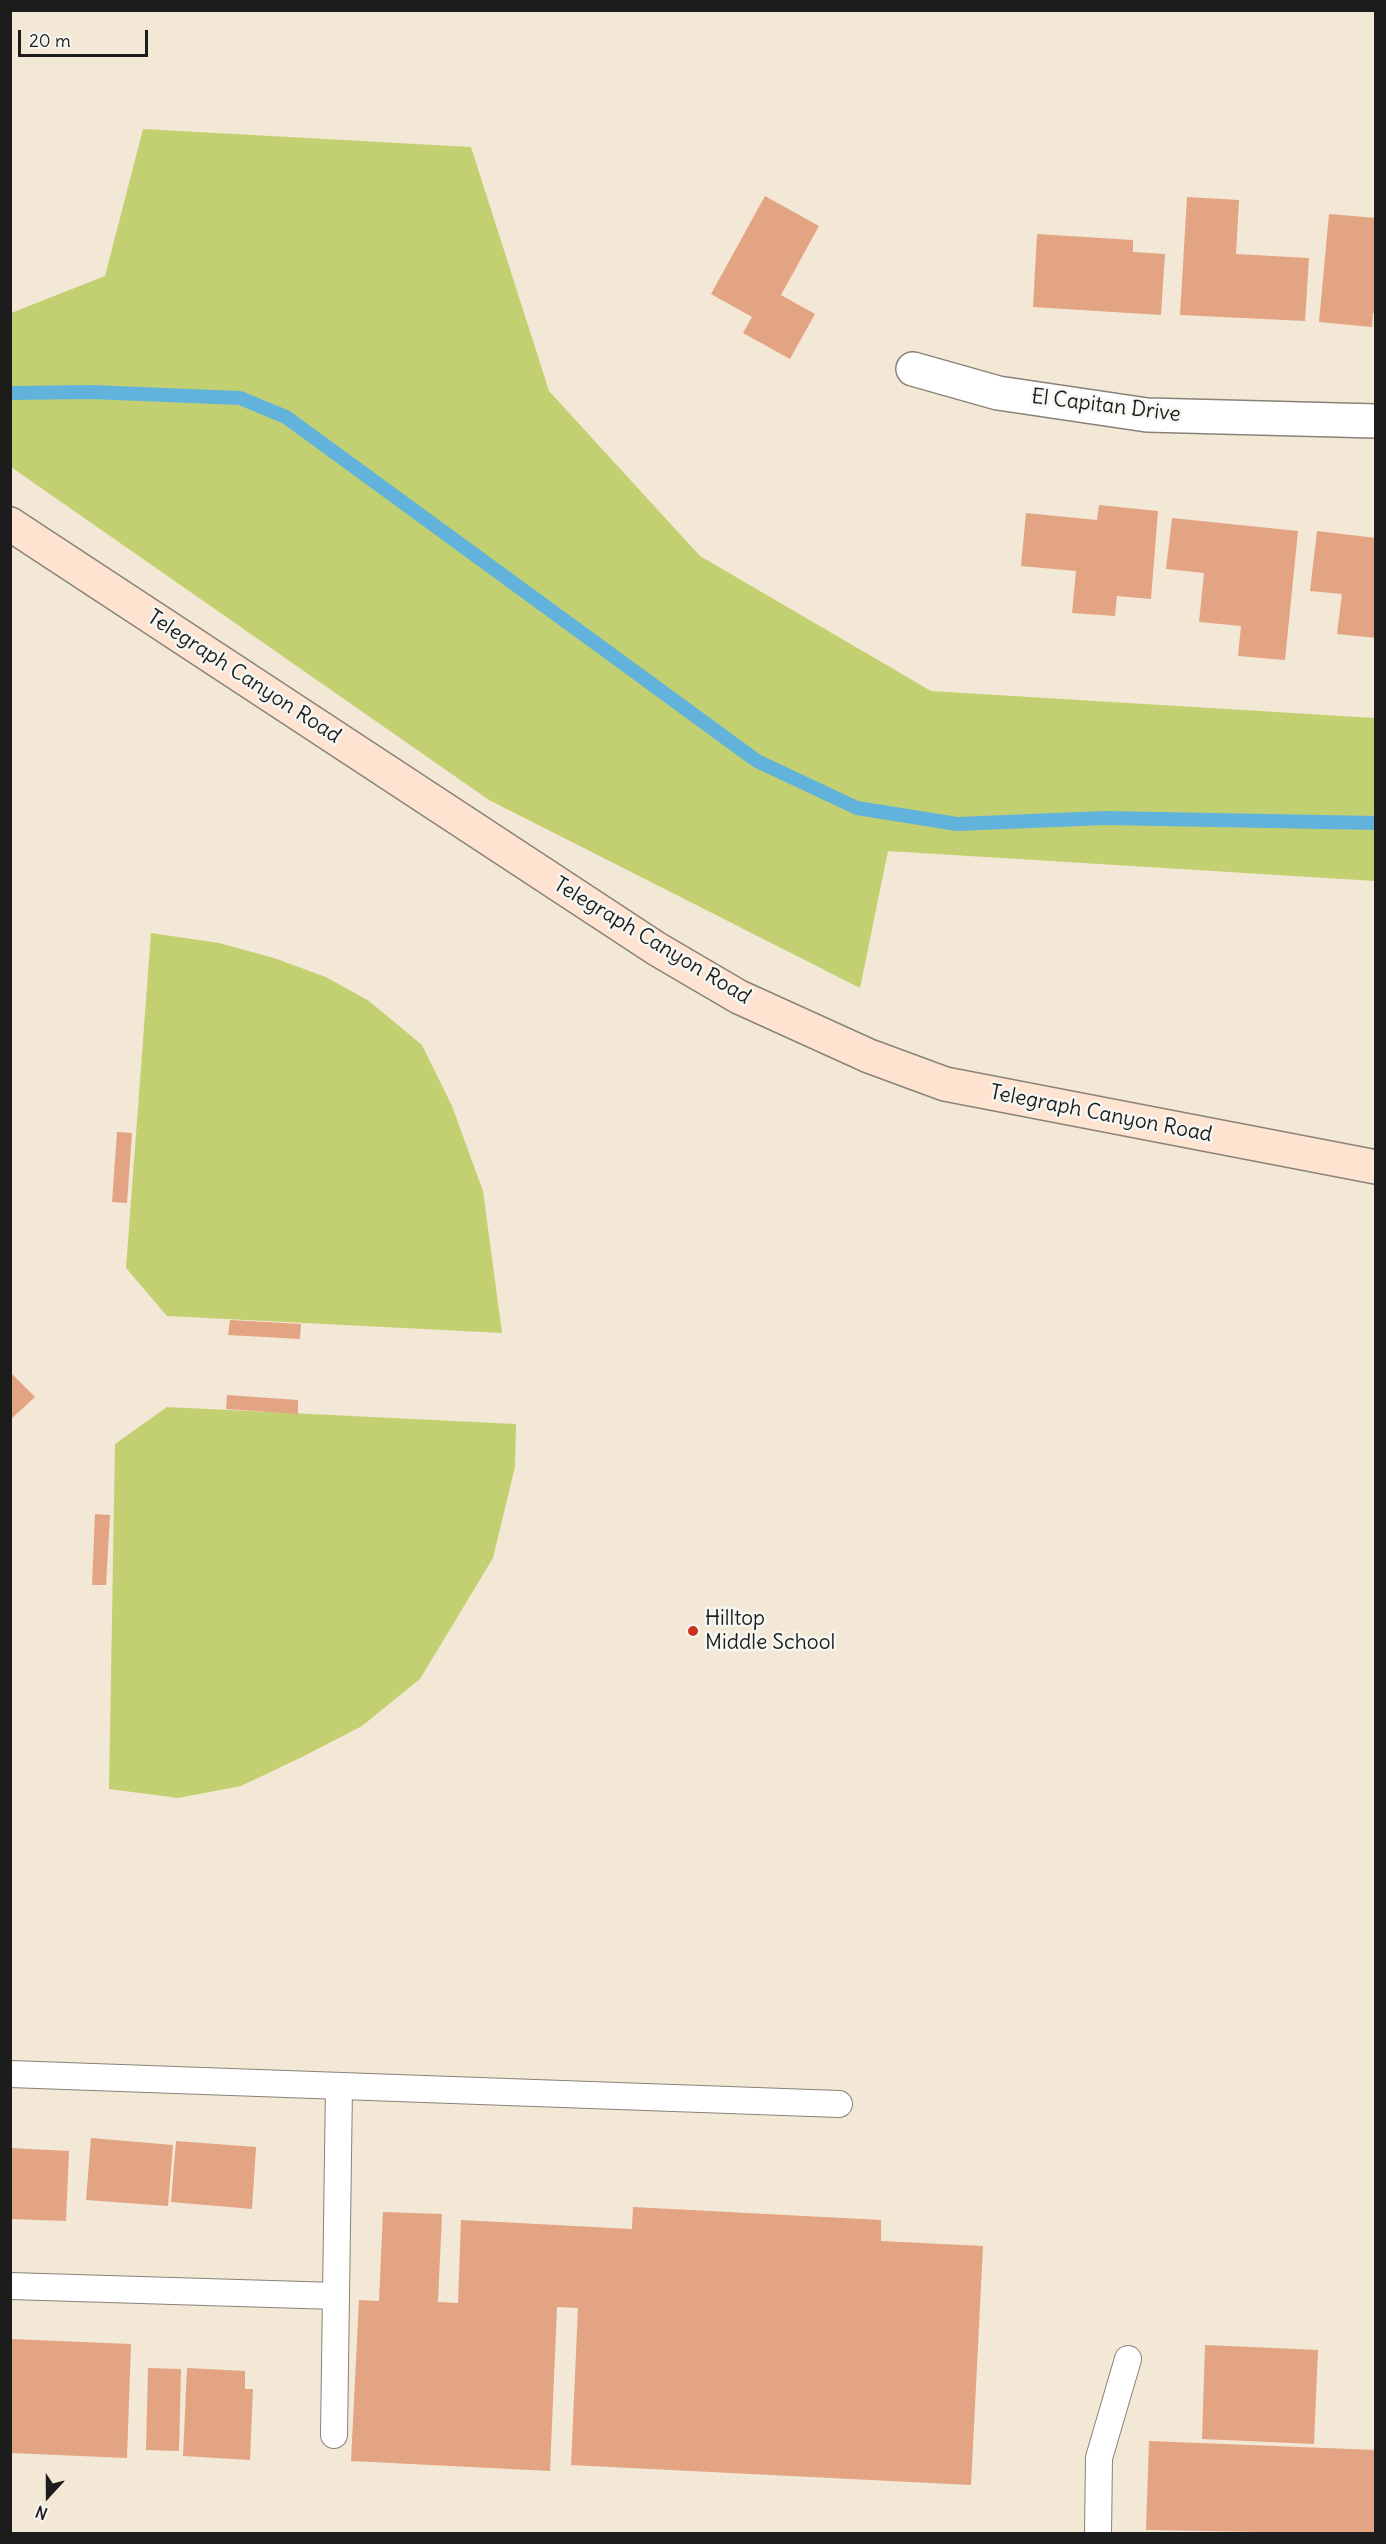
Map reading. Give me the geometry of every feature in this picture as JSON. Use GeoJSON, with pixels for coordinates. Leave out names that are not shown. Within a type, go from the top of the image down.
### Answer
{"type":"FeatureCollection","features":[{"type":"Feature","properties":{"kind":"street","name":"El Capitan Drive"},"geometry":{"type":"LineString","coordinates":[[913,369],[998,393],[1147,415],[1376,421]]}},
{"type":"Feature","properties":{"kind":"street","name":"Telegraph Canyon Road"},"geometry":{"type":"LineString","coordinates":[[10,524],[657,949],[739,997],[870,1056],[945,1084],[1376,1167]]}},
{"type":"Feature","properties":{"kind":"lane"},"geometry":{"type":"LineString","coordinates":[[10,2074],[839,2104]]}},
{"type":"Feature","properties":{"kind":"lane"},"geometry":{"type":"LineString","coordinates":[[334,2435],[339,2086]]}},
{"type":"Feature","properties":{"kind":"lane"},"geometry":{"type":"LineString","coordinates":[[10,2286],[336,2295]]}},
{"type":"Feature","properties":{"kind":"lane"},"geometry":{"type":"LineString","coordinates":[[1098,2534],[1099,2458],[1128,2360]]}},
{"type":"Feature","properties":{"kind":"green space"},"geometry":{"type":"Polygon","coordinates":[[[143,129],[471,147],[549,391],[700,556],[931,691],[1375,718],[1375,881],[888,851],[860,988],[489,800],[11,467],[11,313],[105,276],[143,129]]]}},
{"type":"Feature","properties":{"kind":"green space"},"geometry":{"type":"Polygon","coordinates":[[[151,933],[219,943],[274,958],[326,977],[369,1001],[422,1045],[452,1106],[483,1191],[502,1333],[167,1316],[126,1268],[151,933]]]}},
{"type":"Feature","properties":{"kind":"green space"},"geometry":{"type":"Polygon","coordinates":[[[167,1407],[516,1424],[515,1467],[493,1558],[420,1679],[362,1726],[302,1757],[241,1786],[178,1798],[109,1789],[115,1444],[167,1407]]]}},
{"type":"Feature","properties":{"kind":"building"},"geometry":{"type":"Polygon","coordinates":[[[765,196],[819,226],[781,295],[815,314],[790,359],[743,333],[752,317],[711,294],[765,196]]]}},
{"type":"Feature","properties":{"kind":"building"},"geometry":{"type":"Polygon","coordinates":[[[1187,197],[1239,200],[1236,254],[1309,258],[1305,321],[1180,315],[1187,197]]]}},
{"type":"Feature","properties":{"kind":"building"},"geometry":{"type":"Polygon","coordinates":[[[1329,214],[1376,218],[1376,313],[1373,313],[1372,327],[1319,322],[1329,214]]]}},
{"type":"Feature","properties":{"kind":"building"},"geometry":{"type":"Polygon","coordinates":[[[1037,234],[1133,240],[1133,252],[1165,254],[1161,315],[1033,307],[1037,234]]]}},
{"type":"Feature","properties":{"kind":"building"},"geometry":{"type":"Polygon","coordinates":[[[1099,505],[1158,511],[1151,599],[1117,596],[1115,616],[1072,613],[1076,571],[1021,566],[1026,513],[1097,520],[1099,505]]]}},
{"type":"Feature","properties":{"kind":"building"},"geometry":{"type":"Polygon","coordinates":[[[1172,518],[1298,531],[1285,660],[1238,656],[1241,626],[1199,622],[1204,573],[1166,569],[1172,518]]]}},
{"type":"Feature","properties":{"kind":"building"},"geometry":{"type":"Polygon","coordinates":[[[1317,531],[1376,538],[1376,638],[1337,634],[1342,594],[1310,591],[1317,531]]]}},
{"type":"Feature","properties":{"kind":"building"},"geometry":{"type":"Polygon","coordinates":[[[117,1132],[132,1133],[127,1203],[112,1202],[117,1132]]]}},
{"type":"Feature","properties":{"kind":"building"},"geometry":{"type":"Polygon","coordinates":[[[230,1320],[301,1324],[300,1339],[228,1335],[230,1320]]]}},
{"type":"Feature","properties":{"kind":"building"},"geometry":{"type":"Polygon","coordinates":[[[10,1372],[35,1397],[10,1420],[10,1372]]]}},
{"type":"Feature","properties":{"kind":"building"},"geometry":{"type":"Polygon","coordinates":[[[227,1395],[298,1400],[298,1414],[226,1409],[227,1395]]]}},
{"type":"Feature","properties":{"kind":"building"},"geometry":{"type":"Polygon","coordinates":[[[95,1514],[110,1515],[106,1585],[92,1585],[95,1514]]]}},
{"type":"Feature","properties":{"kind":"building"},"geometry":{"type":"Polygon","coordinates":[[[91,2138],[173,2145],[168,2206],[86,2200],[91,2138]]]}},
{"type":"Feature","properties":{"kind":"building"},"geometry":{"type":"Polygon","coordinates":[[[176,2141],[256,2147],[252,2209],[171,2202],[176,2141]]]}},
{"type":"Feature","properties":{"kind":"building"},"geometry":{"type":"Polygon","coordinates":[[[10,2148],[69,2151],[66,2221],[10,2219],[10,2148]]]}},
{"type":"Feature","properties":{"kind":"building"},"geometry":{"type":"Polygon","coordinates":[[[633,2207],[881,2220],[881,2241],[983,2246],[971,2485],[571,2465],[578,2308],[557,2307],[550,2471],[351,2461],[359,2300],[379,2301],[383,2212],[442,2214],[438,2302],[458,2303],[461,2220],[632,2229],[633,2207]]]}},
{"type":"Feature","properties":{"kind":"building"},"geometry":{"type":"Polygon","coordinates":[[[10,2339],[131,2344],[127,2458],[10,2453],[10,2339]]]}},
{"type":"Feature","properties":{"kind":"building"},"geometry":{"type":"Polygon","coordinates":[[[1205,2345],[1318,2350],[1314,2444],[1202,2439],[1205,2345]]]}},
{"type":"Feature","properties":{"kind":"building"},"geometry":{"type":"Polygon","coordinates":[[[148,2368],[181,2369],[179,2451],[146,2450],[148,2368]]]}},
{"type":"Feature","properties":{"kind":"building"},"geometry":{"type":"Polygon","coordinates":[[[187,2368],[245,2371],[245,2389],[253,2389],[250,2460],[183,2456],[187,2368]]]}},
{"type":"Feature","properties":{"kind":"building"},"geometry":{"type":"Polygon","coordinates":[[[1149,2441],[1376,2450],[1376,2534],[1146,2530],[1149,2441]]]}},
{"type":"Feature","properties":{"kind":"waterway"},"geometry":{"type":"LineString","coordinates":[[10,393],[91,392],[240,398],[286,417],[757,761],[857,808],[957,824],[1105,818],[1376,823]]}},
{"type":"Feature","properties":{"kind":"place","name":"Hilltop Middle School"},"geometry":{"type":"Point","coordinates":[693,1631]}}]}
